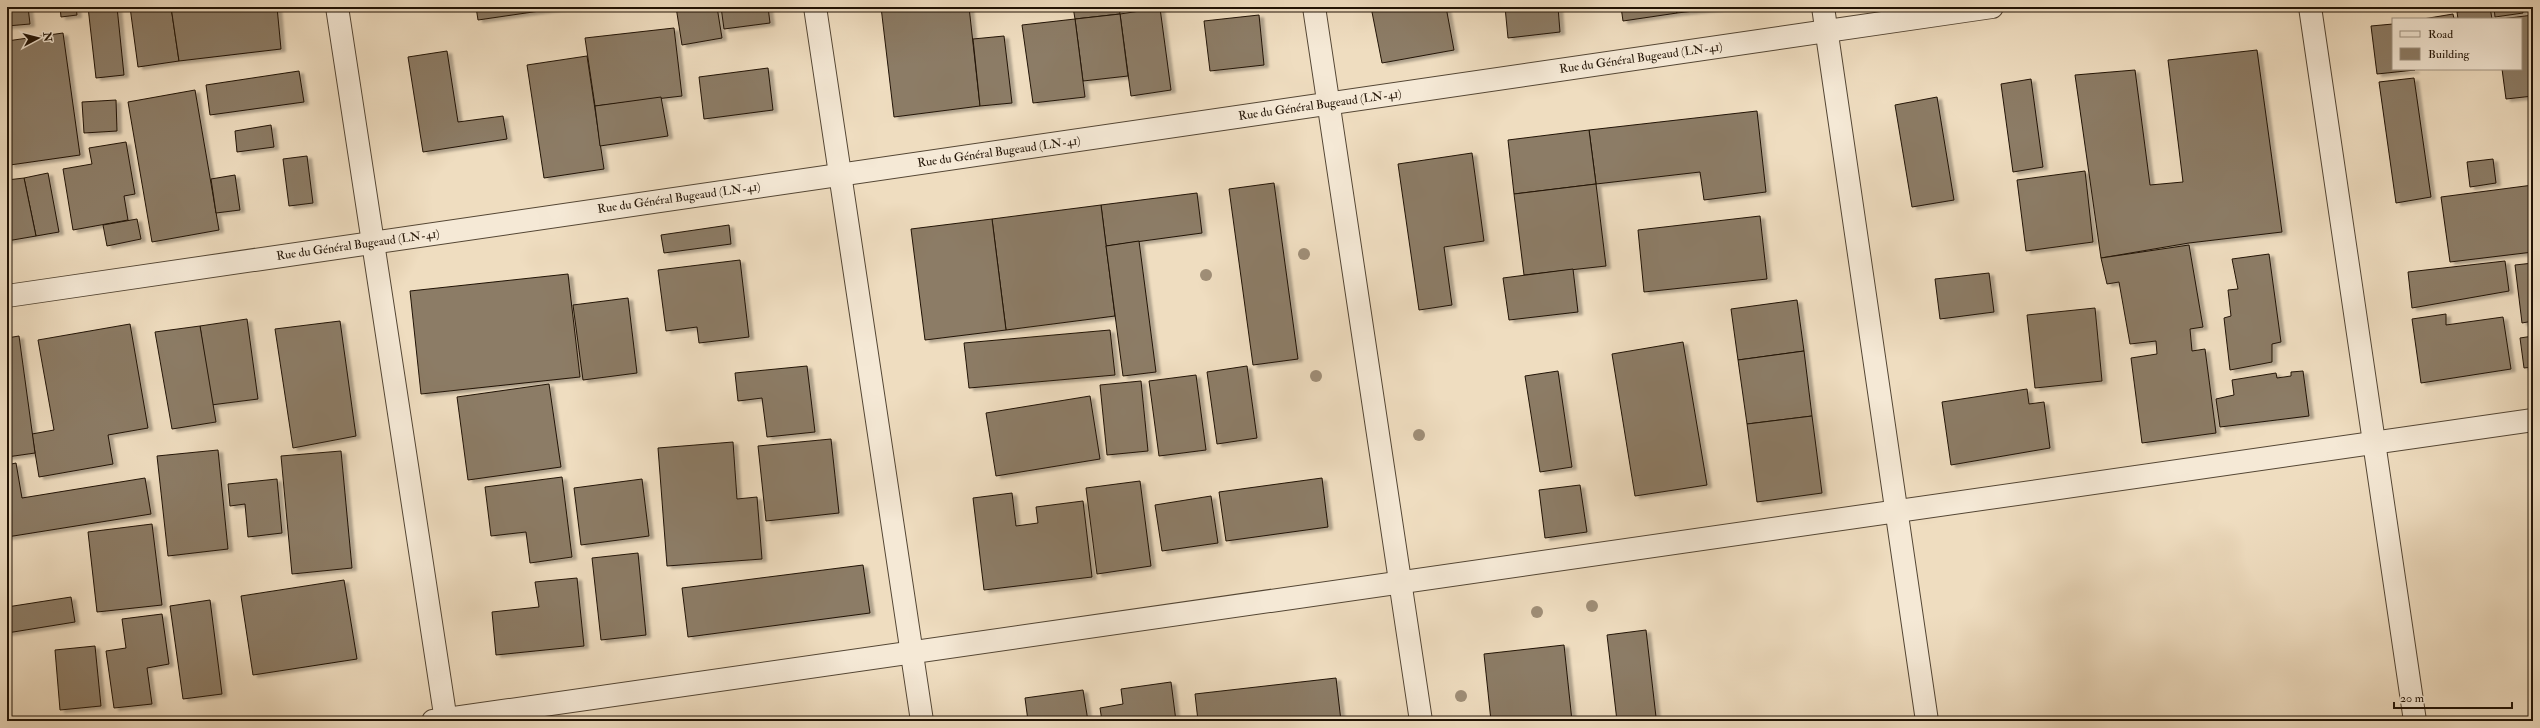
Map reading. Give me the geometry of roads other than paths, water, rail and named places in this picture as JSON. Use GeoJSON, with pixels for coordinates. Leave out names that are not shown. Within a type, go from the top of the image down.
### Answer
{"type":"FeatureCollection","features":[{"type":"Feature","properties":{"kind":"street"},"geometry":{"type":"LineString","coordinates":[[337,7],[441,720],[2533,420]]}},
{"type":"Feature","properties":{"kind":"street"},"geometry":{"type":"LineString","coordinates":[[815,7],[922,721]]}},
{"type":"Feature","properties":{"kind":"street"},"geometry":{"type":"LineString","coordinates":[[1314,7],[1421,721]]}},
{"type":"Feature","properties":{"kind":"street"},"geometry":{"type":"LineString","coordinates":[[1823,7],[1927,721]]}},
{"type":"Feature","properties":{"kind":"street","name":"Rue du Général Bugeaud (LN-41)"},"geometry":{"type":"LineString","coordinates":[[7,296],[1992,7]]}},
{"type":"Feature","properties":{"kind":"street"},"geometry":{"type":"LineString","coordinates":[[2310,7],[2415,721]]}}]}
